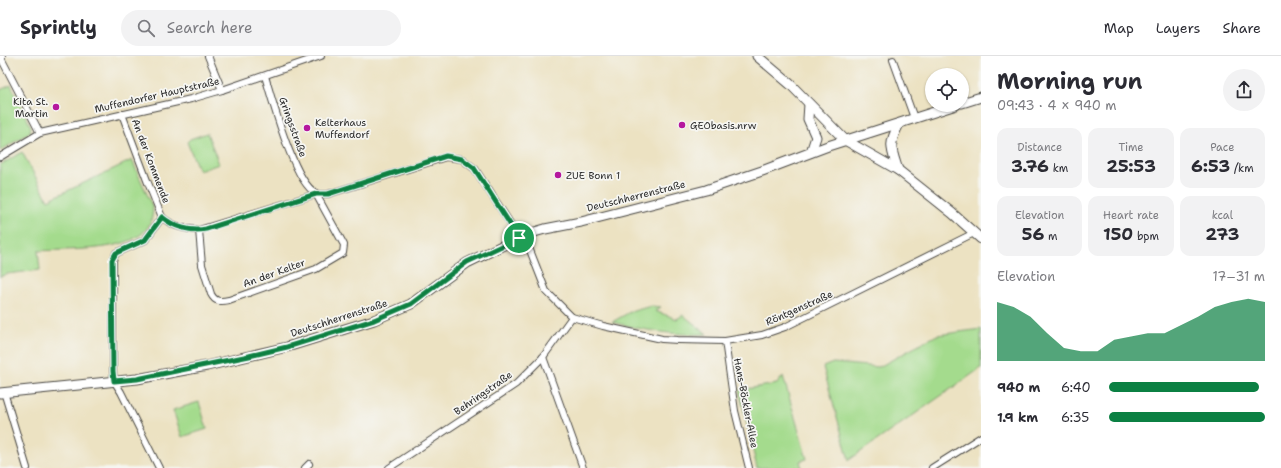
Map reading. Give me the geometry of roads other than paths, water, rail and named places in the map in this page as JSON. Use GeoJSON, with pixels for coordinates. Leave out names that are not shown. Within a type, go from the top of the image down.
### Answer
{"type":"FeatureCollection","features":[{"type":"Feature","properties":{"kind":"street"},"geometry":{"type":"LineString","coordinates":[[2,56],[2,60],[40,133]]}},
{"type":"Feature","properties":{"kind":"street"},"geometry":{"type":"LineString","coordinates":[[208,56],[222,90]]}},
{"type":"Feature","properties":{"kind":"street","name":"Muffendorfer Hauptstraße"},"geometry":{"type":"LineString","coordinates":[[0,157],[40,133],[190,99],[265,76],[321,56]]}},
{"type":"Feature","properties":{"kind":"street"},"geometry":{"type":"LineString","coordinates":[[757,56],[785,80],[845,140],[898,170],[952,213],[981,239]]}},
{"type":"Feature","properties":{"kind":"street"},"geometry":{"type":"LineString","coordinates":[[892,57],[914,118]]}},
{"type":"Feature","properties":{"kind":"street","name":"Gringsstraße"},"geometry":{"type":"LineString","coordinates":[[265,76],[290,153],[307,187],[316,194]]}},
{"type":"Feature","properties":{"kind":"street"},"geometry":{"type":"LineString","coordinates":[[969,101],[981,97]]}},
{"type":"Feature","properties":{"kind":"street"},"geometry":{"type":"LineString","coordinates":[[809,104],[808,119],[816,137],[811,152]]}},
{"type":"Feature","properties":{"kind":"street","name":"Deutschherrenstraße"},"geometry":{"type":"LineString","coordinates":[[2,393],[137,379],[287,347],[374,320],[411,304],[467,262],[521,236],[706,190],[744,178],[845,140],[933,112]]}},
{"type":"Feature","properties":{"kind":"street","name":"An der Kommende"},"geometry":{"type":"LineString","coordinates":[[114,381],[112,260],[116,253],[145,240],[162,217],[122,114]]}},
{"type":"Feature","properties":{"kind":"street"},"geometry":{"type":"LineString","coordinates":[[898,170],[892,151],[891,142],[899,124]]}},
{"type":"Feature","properties":{"kind":"street"},"geometry":{"type":"LineString","coordinates":[[162,217],[169,223],[188,229],[199,230],[316,194],[328,194],[446,156],[462,159],[474,168],[521,236]]}},
{"type":"Feature","properties":{"kind":"street","name":"An der Kelter"},"geometry":{"type":"LineString","coordinates":[[199,230],[202,265],[211,294],[216,301],[221,302],[229,300],[316,269],[343,252],[344,246],[316,194]]}},
{"type":"Feature","properties":{"kind":"street","name":"Röntgenstraße"},"geometry":{"type":"LineString","coordinates":[[521,236],[546,291],[572,317],[603,326],[662,339],[725,341],[762,335],[785,327],[974,233]]}},
{"type":"Feature","properties":{"kind":"street","name":"Behringstraße"},"geometry":{"type":"LineString","coordinates":[[389,468],[516,384],[543,357],[572,317]]}},
{"type":"Feature","properties":{"kind":"street","name":"Hans-Böckler-Allee"},"geometry":{"type":"LineString","coordinates":[[725,341],[735,411],[748,468]]}},
{"type":"Feature","properties":{"kind":"street"},"geometry":{"type":"LineString","coordinates":[[543,357],[583,468]]}},
{"type":"Feature","properties":{"kind":"street"},"geometry":{"type":"LineString","coordinates":[[114,381],[159,468]]}},
{"type":"Feature","properties":{"kind":"street"},"geometry":{"type":"LineString","coordinates":[[2,393],[27,468]]}},
{"type":"Feature","properties":{"kind":"street"},"geometry":{"type":"LineString","coordinates":[[932,468],[981,436]]}},
{"type":"Feature","properties":{"kind":"place","name":"Kita St. Martin"},"geometry":{"type":"Point","coordinates":[56,107]}},
{"type":"Feature","properties":{"kind":"place","name":"GEObasis.nrw"},"geometry":{"type":"Point","coordinates":[682,125]}},
{"type":"Feature","properties":{"kind":"place","name":"Kelterhaus Muffendorf"},"geometry":{"type":"Point","coordinates":[307,128]}},
{"type":"Feature","properties":{"kind":"place","name":"ZUE Bonn 1"},"geometry":{"type":"Point","coordinates":[558,175]}}]}
